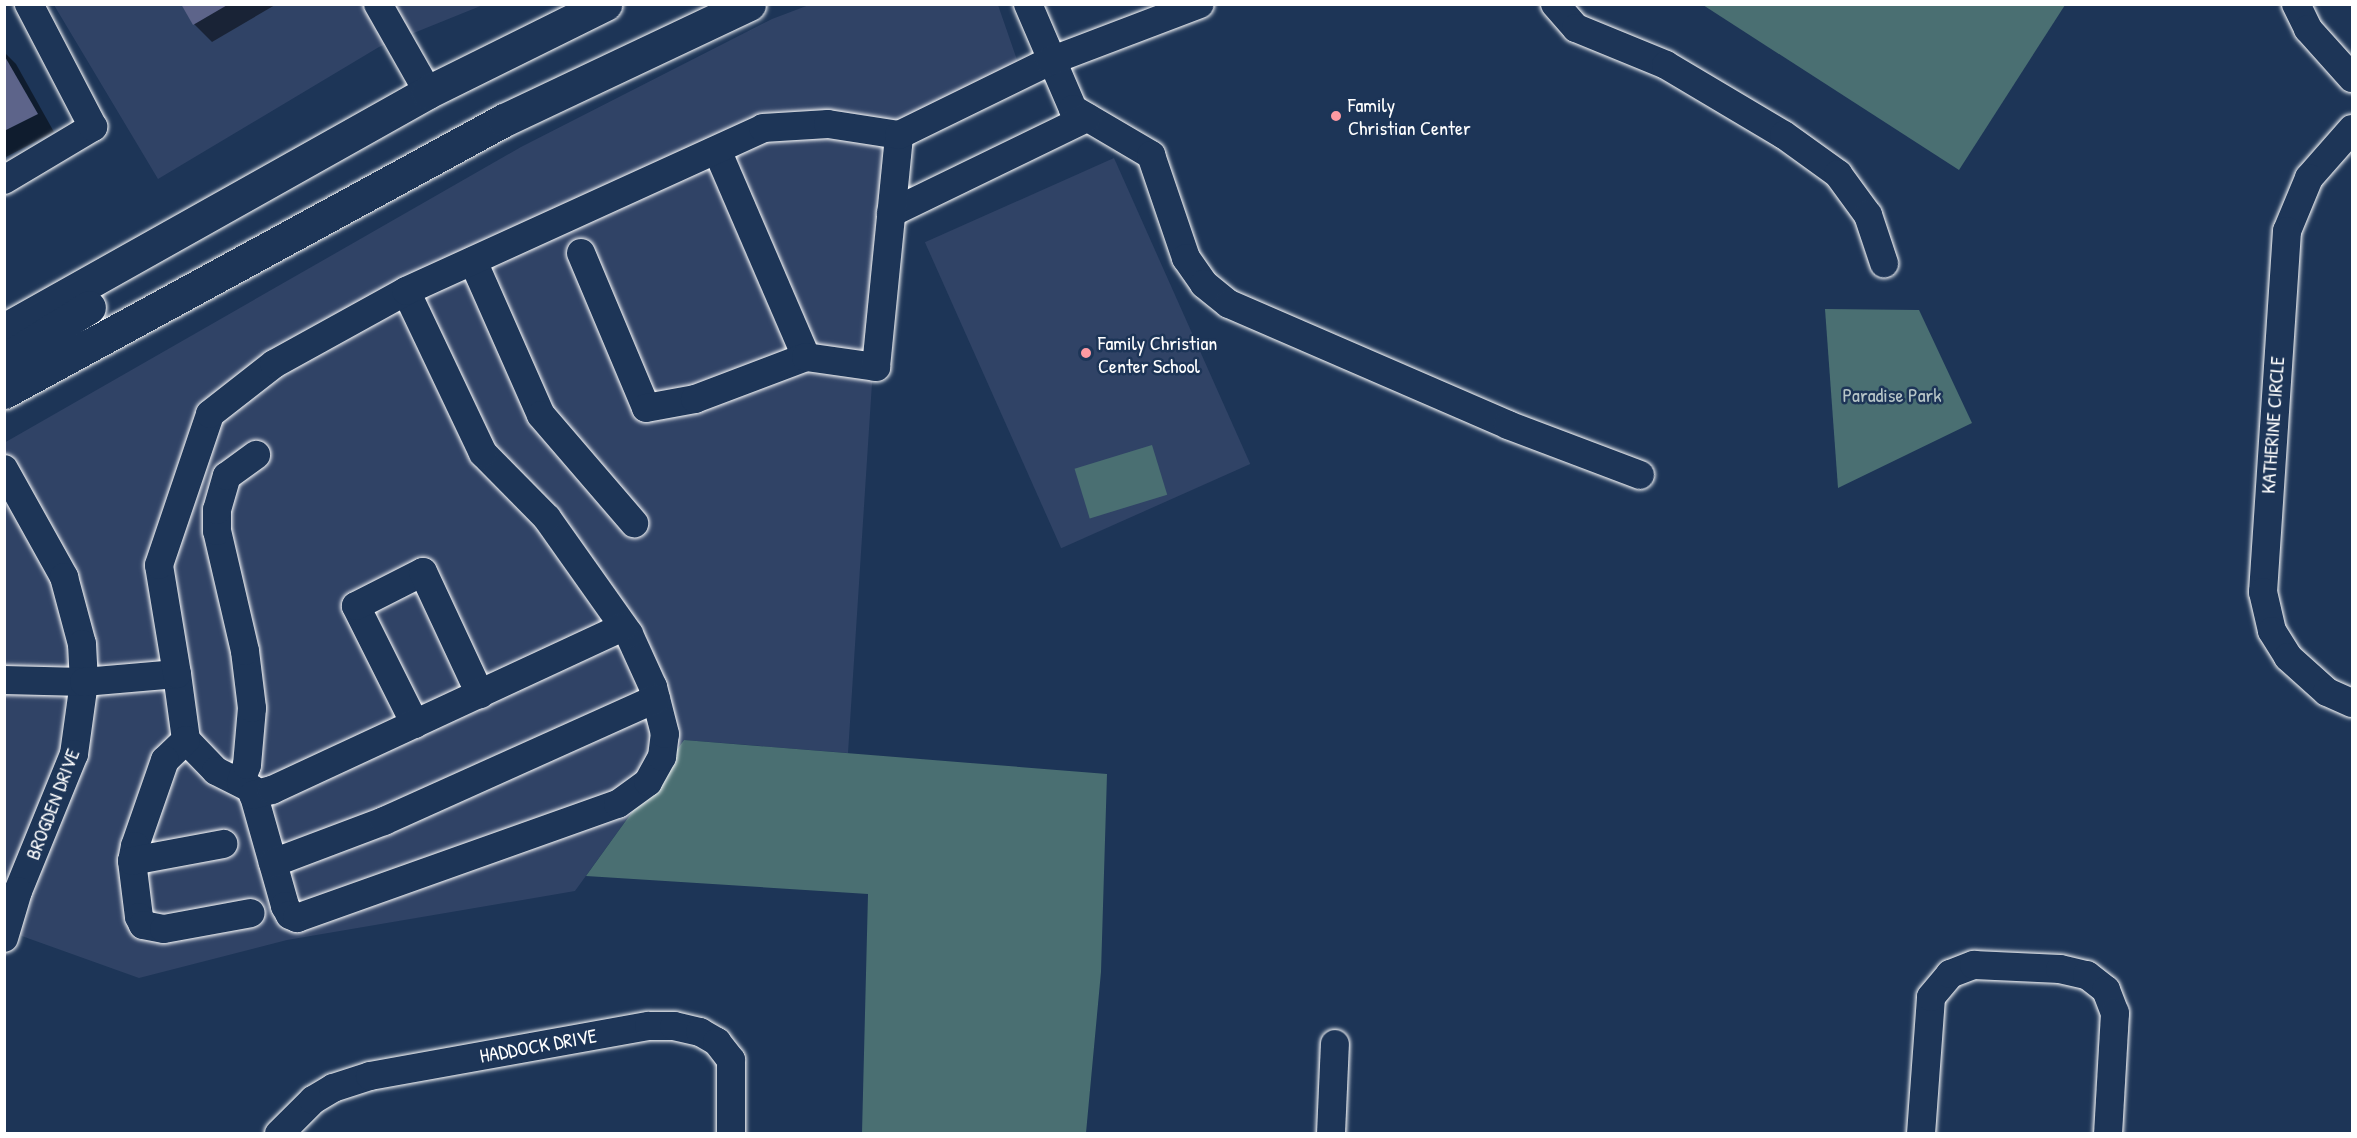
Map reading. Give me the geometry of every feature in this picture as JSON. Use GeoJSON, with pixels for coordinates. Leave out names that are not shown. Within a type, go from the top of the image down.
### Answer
{"type":"FeatureCollection","features":[{"type":"Feature","properties":{"kind":"highway"},"geometry":{"type":"LineString","coordinates":[[4,330],[428,92],[605,4]]}},
{"type":"Feature","properties":{"kind":"highway"},"geometry":{"type":"LineString","coordinates":[[4,392],[335,208],[504,120],[750,4]]}},
{"type":"Feature","properties":{"kind":"highway"},"geometry":{"type":"LineString","coordinates":[[4,360],[85,310],[287,196],[381,118]]}},
{"type":"Feature","properties":{"kind":"street"},"geometry":{"type":"LineString","coordinates":[[4,180],[93,127],[29,4]]}},
{"type":"Feature","properties":{"kind":"street"},"geometry":{"type":"LineString","coordinates":[[378,4],[428,92]]}},
{"type":"Feature","properties":{"kind":"street"},"geometry":{"type":"LineString","coordinates":[[1028,4],[1050,61],[1073,109],[1151,154],[1186,258],[1204,284],[1229,304],[1508,425],[1640,476]]}},
{"type":"Feature","properties":{"kind":"street"},"geometry":{"type":"LineString","coordinates":[[623,627],[272,790],[247,788],[216,771],[186,740],[159,565],[210,414],[274,364],[406,291],[763,128],[828,124],[899,135],[1050,61],[1200,4]]}},
{"type":"Feature","properties":{"kind":"street"},"geometry":{"type":"LineString","coordinates":[[1555,4],[1576,28],[1666,65],[1784,135],[1838,174],[1868,215],[1884,262]]}},
{"type":"Feature","properties":{"kind":"street"},"geometry":{"type":"LineString","coordinates":[[2296,4],[2308,29],[2352,78]]}},
{"type":"Feature","properties":{"kind":"street"},"geometry":{"type":"LineString","coordinates":[[891,213],[1087,118]]}},
{"type":"Feature","properties":{"kind":"street","name":"KATHERINE CIRCLE"},"geometry":{"type":"LineString","coordinates":[[2352,129],[2309,178],[2287,231],[2263,592],[2272,631],[2288,657],[2327,692],[2352,703]]}},
{"type":"Feature","properties":{"kind":"street"},"geometry":{"type":"LineString","coordinates":[[581,253],[646,408],[695,399],[806,357],[876,367],[899,135]]}},
{"type":"Feature","properties":{"kind":"street"},"geometry":{"type":"LineString","coordinates":[[717,150],[806,357]]}},
{"type":"Feature","properties":{"kind":"street"},"geometry":{"type":"LineString","coordinates":[[473,261],[541,415],[634,523]]}},
{"type":"Feature","properties":{"kind":"street"},"geometry":{"type":"LineString","coordinates":[[256,455],[227,476],[217,510],[217,531],[245,651],[252,708],[247,788],[285,906],[290,915],[297,918],[618,804],[648,782],[662,757],[665,734],[656,699],[623,627],[547,518],[483,453],[406,291]]}},
{"type":"Feature","properties":{"kind":"street","name":"BROGDEN DRIVE"},"geometry":{"type":"LineString","coordinates":[[4,469],[64,577],[80,633],[84,682],[82,715],[71,763],[18,891],[4,938]]}},
{"type":"Feature","properties":{"kind":"street"},"geometry":{"type":"LineString","coordinates":[[415,724],[356,606],[423,572],[480,693]]}},
{"type":"Feature","properties":{"kind":"street"},"geometry":{"type":"LineString","coordinates":[[4,680],[84,682],[177,674]]}},
{"type":"Feature","properties":{"kind":"street"},"geometry":{"type":"LineString","coordinates":[[273,863],[384,821],[656,699]]}},
{"type":"Feature","properties":{"kind":"street"},"geometry":{"type":"LineString","coordinates":[[186,740],[165,760],[132,861],[143,925],[164,929],[251,912]]}},
{"type":"Feature","properties":{"kind":"street"},"geometry":{"type":"LineString","coordinates":[[132,861],[223,844]]}},
{"type":"Feature","properties":{"kind":"street"},"geometry":{"type":"LineString","coordinates":[[1921,1134],[1930,997],[1950,974],[1974,965],[2060,969],[2087,975],[2106,990],[2115,1013],[2108,1134]]}},
{"type":"Feature","properties":{"kind":"street","name":"HADDOCK DRIVE"},"geometry":{"type":"LineString","coordinates":[[279,1134],[313,1100],[333,1088],[370,1076],[649,1026],[674,1026],[700,1032],[717,1042],[731,1060],[731,1134]]}},
{"type":"Feature","properties":{"kind":"street"},"geometry":{"type":"LineString","coordinates":[[1331,1134],[1335,1044]]}},
{"type":"Feature","properties":{"kind":"shaded area"},"geometry":{"type":"Polygon","coordinates":[[[54,5],[483,5],[379,47],[158,179],[54,5]]]}},
{"type":"Feature","properties":{"kind":"shaded area"},"geometry":{"type":"Polygon","coordinates":[[[809,5],[998,5],[1024,80],[900,133],[872,383],[848,753],[684,740],[575,891],[287,940],[139,978],[5,930],[4,443],[521,147],[772,19],[809,5]]]}},
{"type":"Feature","properties":{"kind":"shaded area","name":"Family Christian Center School"},"geometry":{"type":"Polygon","coordinates":[[[1114,158],[1250,464],[1061,548],[925,242],[1114,158]]]}},
{"type":"Feature","properties":{"kind":"green space"},"geometry":{"type":"Polygon","coordinates":[[[1703,5],[2065,5],[1959,170],[1703,5]]]}},
{"type":"Feature","properties":{"kind":"green space","name":"Paradise Park"},"geometry":{"type":"Polygon","coordinates":[[[1825,309],[1919,310],[1972,423],[1838,488],[1825,309]]]}},
{"type":"Feature","properties":{"kind":"green space"},"geometry":{"type":"Polygon","coordinates":[[[1152,445],[1167,495],[1090,518],[1075,469],[1152,445]]]}},
{"type":"Feature","properties":{"kind":"green space"},"geometry":{"type":"Polygon","coordinates":[[[684,740],[1107,774],[1101,972],[1086,1133],[862,1133],[868,894],[586,876],[684,740]]]}},
{"type":"Feature","properties":{"kind":"building"},"geometry":{"type":"Polygon","coordinates":[[[181,4],[229,4],[193,25],[181,4]]]}},
{"type":"Feature","properties":{"kind":"building"},"geometry":{"type":"Polygon","coordinates":[[[4,55],[38,114],[4,131],[4,55]]]}},
{"type":"Feature","properties":{"kind":"place","name":"Family Christian Center"},"geometry":{"type":"Point","coordinates":[1336,116]}},
{"type":"Feature","properties":{"kind":"place","name":"Family Christian Center School"},"geometry":{"type":"Point","coordinates":[1086,353]}}]}
